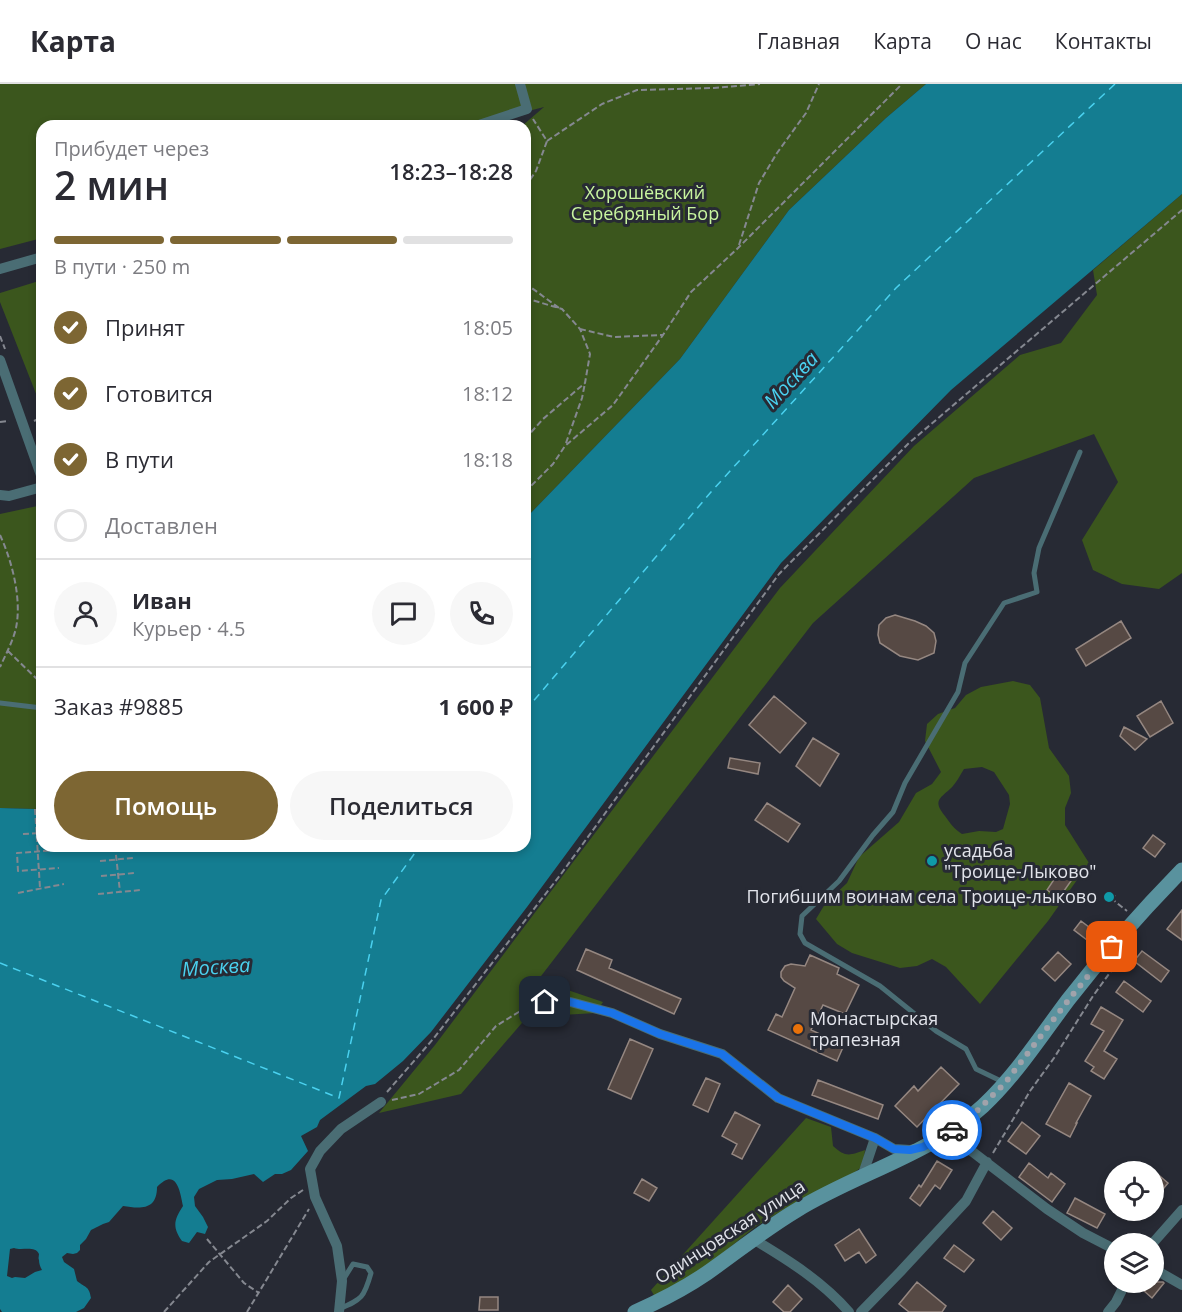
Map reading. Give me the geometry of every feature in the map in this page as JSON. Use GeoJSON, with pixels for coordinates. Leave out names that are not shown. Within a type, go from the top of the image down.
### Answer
{"type":"FeatureCollection","features":[{"type":"Feature","properties":{"kind":"street"},"geometry":{"type":"LineString","coordinates":[[494,120],[526,109],[520,84]]}},
{"type":"Feature","properties":{"kind":"street"},"geometry":{"type":"LineString","coordinates":[[0,269],[36,259]]}},
{"type":"Feature","properties":{"kind":"street"},"geometry":{"type":"LineString","coordinates":[[0,360],[36,461]]}},
{"type":"Feature","properties":{"kind":"street"},"geometry":{"type":"LineString","coordinates":[[0,495],[9,496],[36,489]]}},
{"type":"Feature","properties":{"kind":"street","name":"Одинцовская улица"},"geometry":{"type":"LineString","coordinates":[[635,1312],[698,1279],[797,1210],[923,1147],[973,1115],[1005,1083],[1112,947],[1182,870]]}},
{"type":"Feature","properties":{"kind":"street"},"geometry":{"type":"LineString","coordinates":[[531,1006],[559,999],[612,1013],[660,1034],[722,1054],[778,1098],[875,1138],[894,1149],[910,1150],[923,1147]]}},
{"type":"Feature","properties":{"kind":"street"},"geometry":{"type":"LineString","coordinates":[[339,1311],[342,1281],[337,1246],[315,1197],[310,1169],[320,1151],[341,1129],[381,1102]]}},
{"type":"Feature","properties":{"kind":"street"},"geometry":{"type":"LineString","coordinates":[[948,1133],[1047,1209],[1104,1244]]}},
{"type":"Feature","properties":{"kind":"street"},"geometry":{"type":"LineString","coordinates":[[862,1177],[875,1138]]}},
{"type":"Feature","properties":{"kind":"street"},"geometry":{"type":"LineString","coordinates":[[861,1312],[966,1201],[987,1162]]}},
{"type":"Feature","properties":{"kind":"street"},"geometry":{"type":"LineString","coordinates":[[1162,1233],[1182,1210]]}},
{"type":"Feature","properties":{"kind":"street"},"geometry":{"type":"LineString","coordinates":[[753,1239],[812,1277],[838,1299],[849,1312]]}},
{"type":"Feature","properties":{"kind":"street"},"geometry":{"type":"LineString","coordinates":[[1164,1275],[1182,1285]]}},
{"type":"Feature","properties":{"kind":"street"},"geometry":{"type":"LineString","coordinates":[[1108,1312],[1120,1293]]}},
{"type":"Feature","properties":{"kind":"lane"},"geometry":{"type":"LineString","coordinates":[[1005,1083],[976,1069],[966,1049],[936,1031],[880,986],[805,943],[800,934],[802,916],[839,881],[873,835],[894,812],[905,783],[958,692],[966,663],[1004,603],[1037,592],[1034,573],[1039,548],[1080,452]]}},
{"type":"Feature","properties":{"kind":"lane"},"geometry":{"type":"LineString","coordinates":[[0,703],[36,707]]}},
{"type":"Feature","properties":{"kind":"lane"},"geometry":{"type":"LineString","coordinates":[[339,1311],[360,1299],[371,1273],[367,1267],[353,1264],[342,1281]]}},
{"type":"Feature","properties":{"kind":"path"},"geometry":{"type":"LineString","coordinates":[[531,178],[547,141],[602,104],[637,90],[760,84]]}},
{"type":"Feature","properties":{"kind":"path"},"geometry":{"type":"LineString","coordinates":[[738,248],[759,183],[806,113],[819,84]]}},
{"type":"Feature","properties":{"kind":"path"},"geometry":{"type":"LineString","coordinates":[[565,446],[613,405],[691,292],[902,84]]}},
{"type":"Feature","properties":{"kind":"path"},"geometry":{"type":"LineString","coordinates":[[526,109],[547,141]]}},
{"type":"Feature","properties":{"kind":"path"},"geometry":{"type":"LineString","coordinates":[[381,1102],[389,1089],[434,1038],[561,874],[779,574],[909,443],[1182,210]]}},
{"type":"Feature","properties":{"kind":"path"},"geometry":{"type":"LineString","coordinates":[[531,287],[562,309],[580,329],[590,354],[582,398],[565,446],[553,464],[531,486]]}},
{"type":"Feature","properties":{"kind":"path"},"geometry":{"type":"LineString","coordinates":[[531,300],[562,309]]}},
{"type":"Feature","properties":{"kind":"path"},"geometry":{"type":"LineString","coordinates":[[580,329],[614,337],[663,335]]}},
{"type":"Feature","properties":{"kind":"path"},"geometry":{"type":"LineString","coordinates":[[531,433],[585,382]]}},
{"type":"Feature","properties":{"kind":"path"},"geometry":{"type":"LineString","coordinates":[[0,423],[12,421]]}},
{"type":"Feature","properties":{"kind":"path"},"geometry":{"type":"LineString","coordinates":[[0,535],[8,552],[18,597],[16,627],[0,667]]}},
{"type":"Feature","properties":{"kind":"path"},"geometry":{"type":"LineString","coordinates":[[8,651],[36,678]]}},
{"type":"Feature","properties":{"kind":"path"},"geometry":{"type":"LineString","coordinates":[[23,834],[36,833],[35,809]]}},
{"type":"Feature","properties":{"kind":"path"},"geometry":{"type":"LineString","coordinates":[[40,888],[39,870],[37,852],[17,853],[18,871],[39,870],[59,868]]}},
{"type":"Feature","properties":{"kind":"path"},"geometry":{"type":"LineString","coordinates":[[115,852],[120,892]]}},
{"type":"Feature","properties":{"kind":"path"},"geometry":{"type":"LineString","coordinates":[[100,861],[133,858]]}},
{"type":"Feature","properties":{"kind":"path"},"geometry":{"type":"LineString","coordinates":[[101,876],[135,873]]}},
{"type":"Feature","properties":{"kind":"path"},"geometry":{"type":"LineString","coordinates":[[18,892],[64,884]]}},
{"type":"Feature","properties":{"kind":"path"},"geometry":{"type":"LineString","coordinates":[[98,894],[141,890]]}},
{"type":"Feature","properties":{"kind":"path"},"geometry":{"type":"LineString","coordinates":[[1112,899],[1129,912]]}},
{"type":"Feature","properties":{"kind":"path"},"geometry":{"type":"LineString","coordinates":[[987,1162],[1030,1091],[1119,960]]}},
{"type":"Feature","properties":{"kind":"path"},"geometry":{"type":"LineString","coordinates":[[381,1102],[419,1094],[459,1070],[496,1026],[518,1011],[531,1006]]}},
{"type":"Feature","properties":{"kind":"path"},"geometry":{"type":"LineString","coordinates":[[164,1312],[204,1267],[267,1221],[291,1198],[314,1184]]}},
{"type":"Feature","properties":{"kind":"path"},"geometry":{"type":"LineString","coordinates":[[247,1312],[315,1197]]}},
{"type":"Feature","properties":{"kind":"path"},"geometry":{"type":"LineString","coordinates":[[207,1239],[244,1283],[259,1293]]}},
{"type":"Feature","properties":{"kind":"green space","name":"Хорошёвский Серебряный Бор"},"geometry":{"type":"Polygon","coordinates":[[[0,84],[926,84],[886,118],[789,210],[680,359],[531,513],[531,120],[529,120],[544,107],[493,120],[36,120],[36,240],[0,249],[0,84]]]}},
{"type":"Feature","properties":{"kind":"green space"},"geometry":{"type":"Polygon","coordinates":[[[1182,194],[1182,573],[1159,589],[1122,584],[1093,570],[1082,540],[1118,482],[1094,434],[974,478],[813,623],[538,980],[603,1002],[596,1013],[527,1017],[461,1094],[379,1113],[435,1045],[780,588],[914,446],[1020,355],[1061,343],[1097,295],[1093,270],[1182,194]]]}},
{"type":"Feature","properties":{"kind":"green space"},"geometry":{"type":"Polygon","coordinates":[[[36,282],[36,394],[0,302],[0,293],[36,282]]]}},
{"type":"Feature","properties":{"kind":"green space"},"geometry":{"type":"Polygon","coordinates":[[[36,506],[35,809],[0,808],[0,514],[36,506]]]}},
{"type":"Feature","properties":{"kind":"green space"},"geometry":{"type":"Polygon","coordinates":[[[1013,681],[1030,685],[1040,698],[1049,748],[1069,776],[1071,793],[1065,808],[1065,825],[1089,863],[1048,921],[980,1004],[946,967],[932,959],[917,966],[900,968],[852,953],[837,944],[816,919],[825,904],[847,883],[859,857],[899,822],[916,793],[932,784],[941,772],[925,741],[927,724],[938,714],[955,708],[966,695],[981,687],[1013,681]],[[982,767],[964,769],[954,785],[939,801],[941,811],[952,826],[962,834],[979,831],[996,832],[1003,829],[1010,804],[1009,795],[994,772],[982,767]]]}},
{"type":"Feature","properties":{"kind":"green space"},"geometry":{"type":"Polygon","coordinates":[[[806,1118],[831,1127],[833,1146],[844,1154],[865,1150],[863,1166],[844,1180],[796,1202],[755,1227],[702,1270],[655,1297],[651,1290],[806,1118]]]}},
{"type":"Feature","properties":{"kind":"water","name":"Москва"},"geometry":{"type":"Polygon","coordinates":[[[926,84],[1182,84],[1182,194],[951,390],[781,563],[527,907],[431,1032],[403,1061],[375,1084],[366,1086],[320,1120],[317,1127],[301,1136],[308,1151],[291,1170],[275,1174],[263,1182],[254,1174],[217,1180],[199,1189],[194,1197],[195,1206],[208,1227],[205,1234],[197,1232],[189,1243],[182,1241],[176,1227],[176,1220],[183,1206],[178,1188],[173,1180],[163,1181],[157,1187],[151,1204],[136,1208],[123,1206],[109,1222],[91,1230],[77,1253],[67,1253],[62,1257],[64,1262],[74,1269],[77,1281],[89,1291],[91,1298],[84,1308],[76,1312],[2,1312],[0,1309],[0,808],[36,809],[36,852],[531,852],[531,513],[680,359],[789,210],[886,118],[926,84]],[[10,1249],[7,1276],[25,1278],[42,1270],[39,1264],[39,1254],[31,1249],[10,1249]]]}},
{"type":"Feature","properties":{"kind":"building"},"geometry":{"type":"Polygon","coordinates":[[[895,615],[926,626],[934,633],[936,641],[934,653],[918,660],[900,656],[880,643],[879,625],[886,618],[895,615]]]}},
{"type":"Feature","properties":{"kind":"building"},"geometry":{"type":"Polygon","coordinates":[[[1121,621],[1131,638],[1086,666],[1076,649],[1121,621]]]}},
{"type":"Feature","properties":{"kind":"building"},"geometry":{"type":"Polygon","coordinates":[[[774,696],[806,723],[780,753],[749,725],[774,696]]]}},
{"type":"Feature","properties":{"kind":"building"},"geometry":{"type":"Polygon","coordinates":[[[1161,701],[1173,723],[1150,737],[1137,716],[1161,701]]]}},
{"type":"Feature","properties":{"kind":"building"},"geometry":{"type":"Polygon","coordinates":[[[1124,727],[1147,739],[1135,750],[1120,736],[1124,727]]]}},
{"type":"Feature","properties":{"kind":"building"},"geometry":{"type":"Polygon","coordinates":[[[813,738],[839,754],[820,786],[796,766],[813,738]]]}},
{"type":"Feature","properties":{"kind":"building"},"geometry":{"type":"Polygon","coordinates":[[[730,758],[760,763],[758,774],[728,768],[730,758]]]}},
{"type":"Feature","properties":{"kind":"building"},"geometry":{"type":"Polygon","coordinates":[[[767,803],[800,824],[788,842],[755,820],[767,803]]]}},
{"type":"Feature","properties":{"kind":"building"},"geometry":{"type":"Polygon","coordinates":[[[1153,835],[1165,844],[1155,857],[1143,848],[1153,835]]]}},
{"type":"Feature","properties":{"kind":"building"},"geometry":{"type":"Polygon","coordinates":[[[1059,872],[1071,881],[1059,898],[1047,890],[1059,872]]]}},
{"type":"Feature","properties":{"kind":"building"},"geometry":{"type":"Polygon","coordinates":[[[1182,910],[1182,940],[1167,929],[1182,910]]]}},
{"type":"Feature","properties":{"kind":"building"},"geometry":{"type":"Polygon","coordinates":[[[1081,921],[1094,931],[1087,940],[1074,930],[1081,921]]]}},
{"type":"Feature","properties":{"kind":"building"},"geometry":{"type":"Polygon","coordinates":[[[586,949],[612,960],[609,968],[681,999],[674,1014],[577,970],[586,949]]]}},
{"type":"Feature","properties":{"kind":"building"},"geometry":{"type":"Polygon","coordinates":[[[1142,951],[1169,971],[1161,982],[1134,961],[1142,951]]]}},
{"type":"Feature","properties":{"kind":"building"},"geometry":{"type":"Polygon","coordinates":[[[1058,952],[1071,964],[1055,981],[1042,969],[1058,952]]]}},
{"type":"Feature","properties":{"kind":"building"},"geometry":{"type":"Polygon","coordinates":[[[810,955],[839,968],[837,974],[859,985],[845,1014],[823,1005],[811,1030],[844,1045],[837,1061],[768,1030],[776,1014],[782,1017],[795,988],[784,981],[781,972],[785,966],[791,964],[805,966],[810,955]]]}},
{"type":"Feature","properties":{"kind":"building"},"geometry":{"type":"Polygon","coordinates":[[[1124,981],[1151,1001],[1143,1012],[1116,992],[1124,981]]]}},
{"type":"Feature","properties":{"kind":"building"},"geometry":{"type":"Polygon","coordinates":[[[1101,1007],[1123,1020],[1104,1051],[1117,1059],[1104,1079],[1091,1071],[1094,1067],[1085,1061],[1104,1031],[1091,1024],[1101,1007]]]}},
{"type":"Feature","properties":{"kind":"building"},"geometry":{"type":"Polygon","coordinates":[[[630,1039],[653,1049],[631,1099],[608,1089],[630,1039]]]}},
{"type":"Feature","properties":{"kind":"building"},"geometry":{"type":"Polygon","coordinates":[[[941,1067],[959,1084],[917,1127],[895,1106],[914,1086],[918,1091],[941,1067]]]}},
{"type":"Feature","properties":{"kind":"building"},"geometry":{"type":"Polygon","coordinates":[[[706,1078],[720,1084],[708,1112],[693,1105],[706,1078]]]}},
{"type":"Feature","properties":{"kind":"building"},"geometry":{"type":"Polygon","coordinates":[[[818,1080],[883,1105],[878,1119],[812,1095],[818,1080]]]}},
{"type":"Feature","properties":{"kind":"building"},"geometry":{"type":"Polygon","coordinates":[[[1069,1083],[1091,1096],[1070,1137],[1046,1124],[1069,1083]]]}},
{"type":"Feature","properties":{"kind":"building"},"geometry":{"type":"Polygon","coordinates":[[[735,1112],[760,1125],[742,1159],[732,1154],[737,1144],[722,1136],[735,1112]]]}},
{"type":"Feature","properties":{"kind":"building"},"geometry":{"type":"Polygon","coordinates":[[[1022,1122],[1040,1136],[1026,1154],[1008,1141],[1022,1122]]]}},
{"type":"Feature","properties":{"kind":"building"},"geometry":{"type":"Polygon","coordinates":[[[937,1161],[952,1170],[940,1189],[935,1185],[920,1206],[910,1198],[919,1185],[921,1187],[937,1161]]]}},
{"type":"Feature","properties":{"kind":"building"},"geometry":{"type":"Polygon","coordinates":[[[1029,1163],[1048,1178],[1051,1173],[1065,1184],[1052,1202],[1019,1177],[1029,1163]]]}},
{"type":"Feature","properties":{"kind":"building"},"geometry":{"type":"Polygon","coordinates":[[[642,1179],[657,1188],[649,1201],[634,1193],[642,1179]]]}},
{"type":"Feature","properties":{"kind":"building"},"geometry":{"type":"Polygon","coordinates":[[[1075,1198],[1104,1213],[1104,1216],[1097,1228],[1067,1213],[1075,1198]]]}},
{"type":"Feature","properties":{"kind":"building"},"geometry":{"type":"Polygon","coordinates":[[[993,1211],[1012,1228],[1001,1240],[983,1223],[993,1211]]]}},
{"type":"Feature","properties":{"kind":"building"},"geometry":{"type":"Polygon","coordinates":[[[859,1229],[876,1255],[866,1263],[859,1252],[845,1261],[835,1245],[859,1229]]]}},
{"type":"Feature","properties":{"kind":"building"},"geometry":{"type":"Polygon","coordinates":[[[954,1245],[974,1260],[964,1272],[944,1258],[954,1245]]]}},
{"type":"Feature","properties":{"kind":"building"},"geometry":{"type":"Polygon","coordinates":[[[917,1282],[946,1306],[942,1312],[909,1312],[899,1304],[917,1282]]]}},
{"type":"Feature","properties":{"kind":"building"},"geometry":{"type":"Polygon","coordinates":[[[788,1285],[802,1299],[790,1312],[784,1312],[773,1302],[788,1285]]]}},
{"type":"Feature","properties":{"kind":"building"},"geometry":{"type":"Polygon","coordinates":[[[1146,1293],[1156,1293],[1152,1298],[1146,1293]]]}},
{"type":"Feature","properties":{"kind":"building"},"geometry":{"type":"Polygon","coordinates":[[[480,1297],[498,1297],[498,1310],[479,1310],[480,1297]]]}},
{"type":"Feature","properties":{"kind":"ferry route"},"geometry":{"type":"LineString","coordinates":[[531,704],[711,492],[896,288],[1115,84]]}},
{"type":"Feature","properties":{"kind":"ferry route"},"geometry":{"type":"LineString","coordinates":[[0,963],[339,1098],[381,900],[416,852]]}},
{"type":"Feature","properties":{"kind":"way so far"},"geometry":{"type":"LineString","coordinates":[[952,1130],[973,1115],[1005,1083],[1112,947]]}},
{"type":"Feature","properties":{"kind":"place","name":"усадьба \"Троице-Лыково\""},"geometry":{"type":"Point","coordinates":[932,861]}},
{"type":"Feature","properties":{"kind":"place","name":"Погибшим воинам села Троице-лыково"},"geometry":{"type":"Point","coordinates":[1109,897]}},
{"type":"Feature","properties":{"kind":"place","name":"Монастырская трапезная"},"geometry":{"type":"Point","coordinates":[798,1029]}},
{"type":"Feature","properties":{"kind":"route"},"geometry":{"type":"LineString","coordinates":[[545,1002],[559,999],[612,1013],[660,1034],[722,1054],[778,1098],[875,1138],[894,1149],[910,1150],[923,1147],[952,1130]]}}]}
